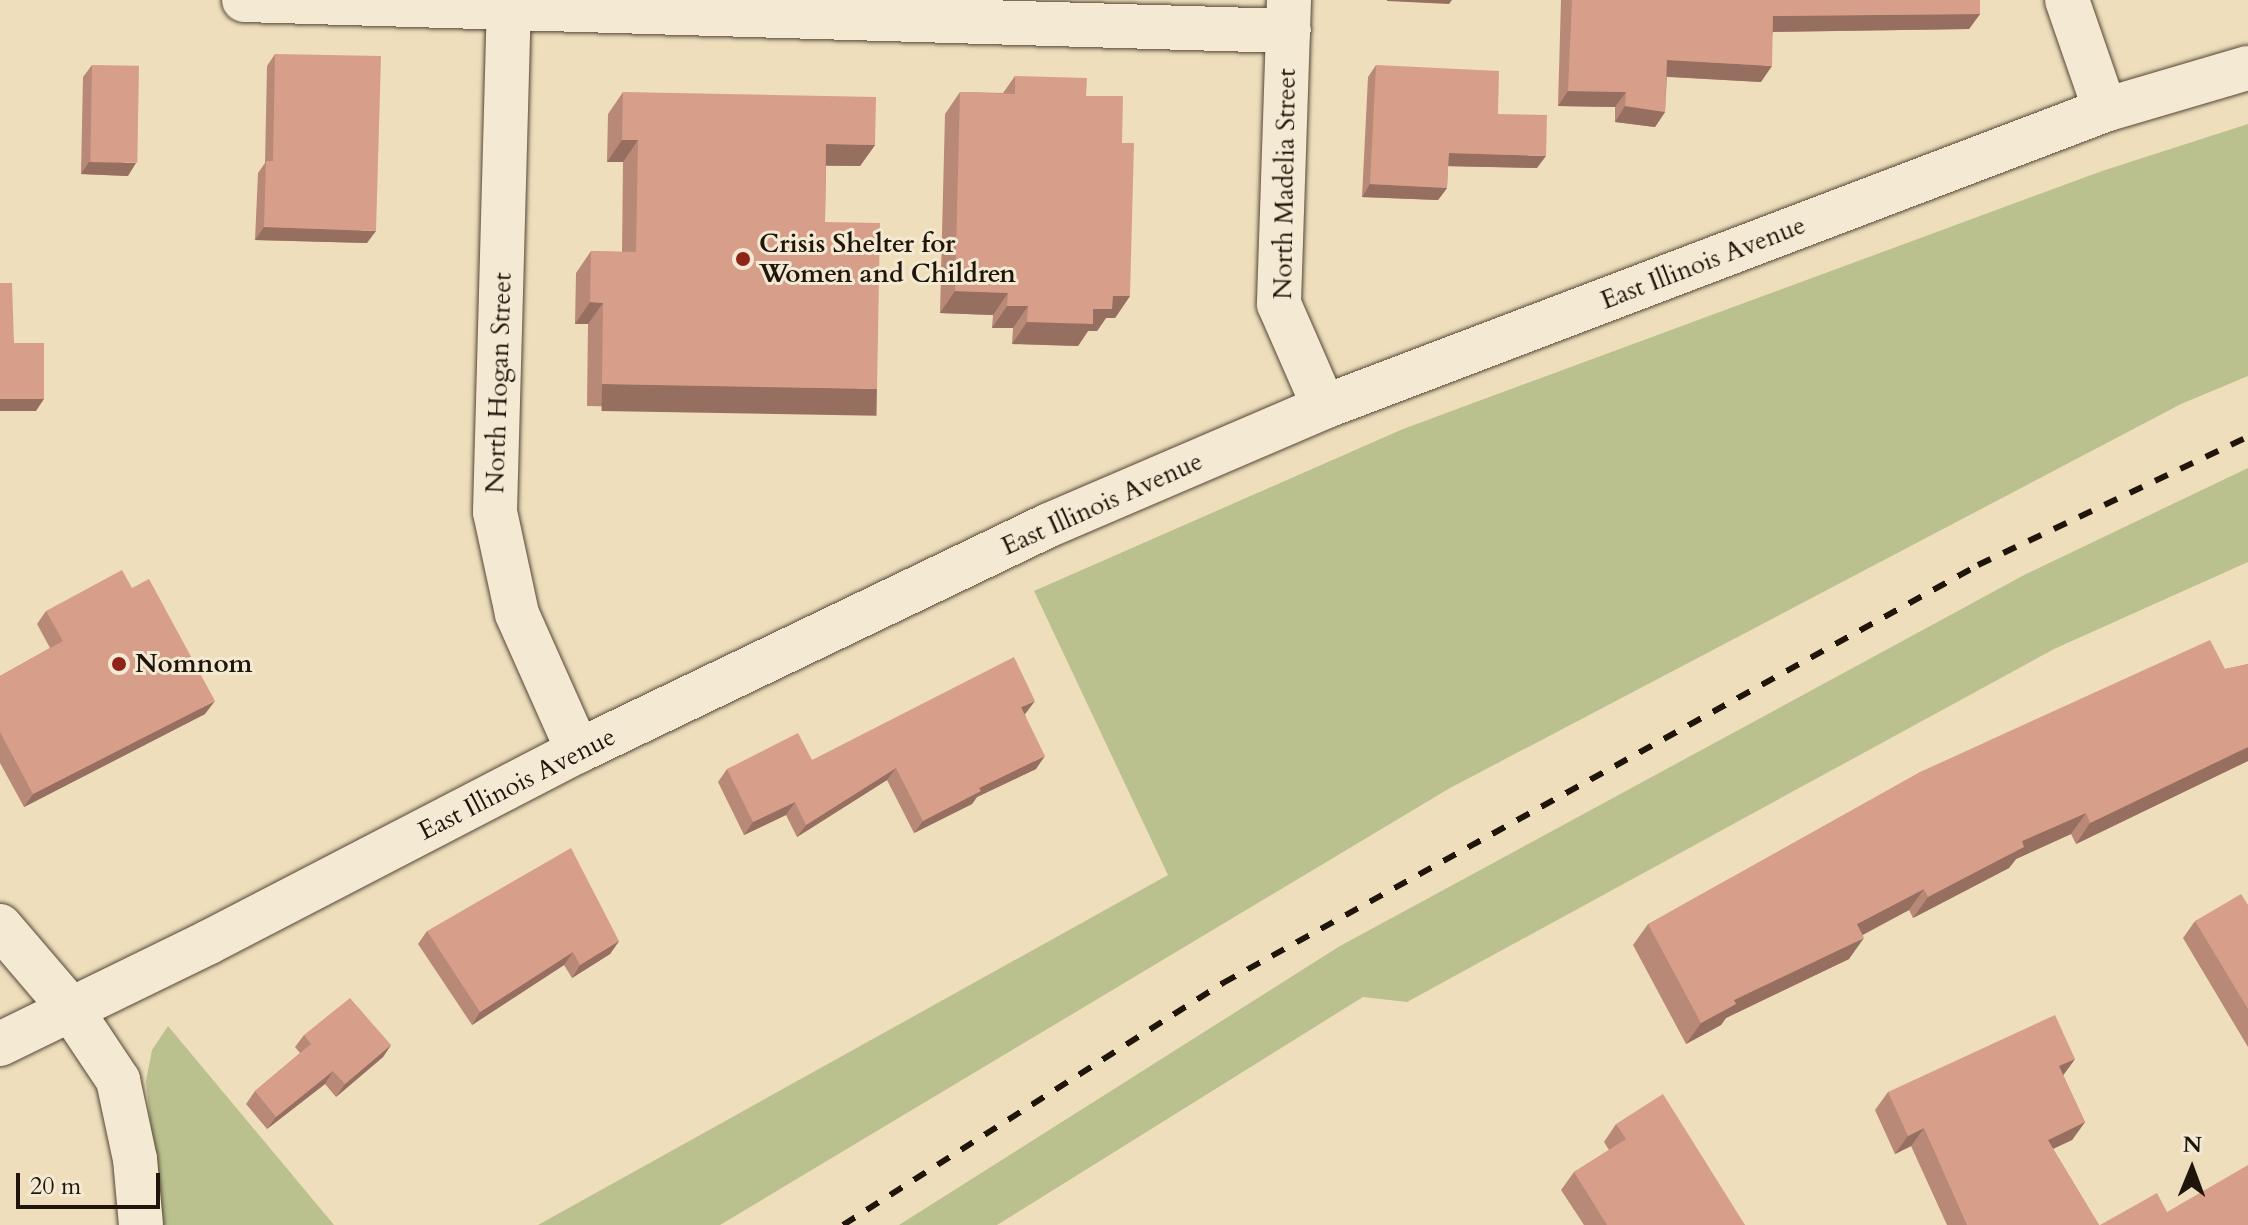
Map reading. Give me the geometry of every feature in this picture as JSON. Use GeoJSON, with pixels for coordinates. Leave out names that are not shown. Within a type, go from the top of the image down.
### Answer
{"type":"FeatureCollection","features":[{"type":"Feature","properties":{"kind":"main road"},"geometry":{"type":"LineString","coordinates":[[244,0],[1289,16]]}},
{"type":"Feature","properties":{"kind":"main road"},"geometry":{"type":"LineString","coordinates":[[2067,0],[2105,110]]}},
{"type":"Feature","properties":{"kind":"main road","name":"North Hogan Street"},"geometry":{"type":"LineString","coordinates":[[509,4],[495,512],[517,614],[578,751]]}},
{"type":"Feature","properties":{"kind":"main road","name":"North Madelia Street"},"geometry":{"type":"LineString","coordinates":[[1289,16],[1279,304],[1324,407]]}},
{"type":"Feature","properties":{"kind":"main road","name":"East Illinois Avenue"},"geometry":{"type":"LineString","coordinates":[[0,1044],[222,936],[578,751],[1049,525],[1324,407],[2105,110],[2248,68]]}},
{"type":"Feature","properties":{"kind":"main road"},"geometry":{"type":"LineString","coordinates":[[0,926],[70,1008],[118,1080],[135,1159],[141,1225]]}},
{"type":"Feature","properties":{"kind":"green space"},"geometry":{"type":"Polygon","coordinates":[[[2248,124],[2248,376],[2181,404],[1450,788],[720,1225],[538,1225],[1168,875],[1034,591],[1403,429],[2102,171],[2248,124]]]}},
{"type":"Feature","properties":{"kind":"green space"},"geometry":{"type":"Polygon","coordinates":[[[2248,468],[2248,562],[2054,649],[1407,1002],[1363,997],[997,1225],[899,1225],[1340,946],[2026,574],[2248,468]]]}},
{"type":"Feature","properties":{"kind":"green space"},"geometry":{"type":"Polygon","coordinates":[[[168,1026],[334,1225],[161,1225],[146,1081],[152,1050],[168,1026]]]}},
{"type":"Feature","properties":{"kind":"building"},"geometry":{"type":"Polygon","coordinates":[[[1572,0],[1980,0],[1980,14],[1773,16],[1772,66],[1667,60],[1665,112],[1625,106],[1626,92],[1568,91],[1572,0]]]}},
{"type":"Feature","properties":{"kind":"building"},"geometry":{"type":"Polygon","coordinates":[[[275,54],[381,56],[376,231],[264,227],[266,161],[273,161],[275,54]]]}},
{"type":"Feature","properties":{"kind":"building"},"geometry":{"type":"Polygon","coordinates":[[[92,65],[139,66],[137,163],[90,162],[92,65]]]}},
{"type":"Feature","properties":{"kind":"building"},"geometry":{"type":"Polygon","coordinates":[[[1376,65],[1499,71],[1498,114],[1547,115],[1546,156],[1449,153],[1447,188],[1370,184],[1376,65]]]}},
{"type":"Feature","properties":{"kind":"building"},"geometry":{"type":"Polygon","coordinates":[[[1015,76],[1087,78],[1086,96],[1123,96],[1122,143],[1134,143],[1130,296],[1113,296],[1112,309],[1093,309],[1093,324],[1027,322],[1028,306],[1007,306],[1008,293],[955,291],[960,92],[1015,94],[1015,76]]]}},
{"type":"Feature","properties":{"kind":"building","name":"Crisis Shelter for Women and Children"},"geometry":{"type":"Polygon","coordinates":[[[623,92],[876,97],[875,145],[826,144],[825,222],[880,223],[877,389],[602,384],[603,303],[590,302],[591,251],[636,252],[638,140],[622,140],[623,92]]]}},
{"type":"Feature","properties":{"kind":"building"},"geometry":{"type":"Polygon","coordinates":[[[0,283],[12,283],[14,343],[44,343],[44,399],[0,399],[0,283]]]}},
{"type":"Feature","properties":{"kind":"building"},"geometry":{"type":"Polygon","coordinates":[[[122,570],[132,588],[149,579],[215,701],[33,794],[0,732],[0,676],[63,641],[46,611],[122,570]]]}},
{"type":"Feature","properties":{"kind":"building"},"geometry":{"type":"Polygon","coordinates":[[[2210,640],[2225,669],[2248,664],[2248,747],[2090,823],[2086,813],[2022,841],[2024,847],[1928,897],[1924,889],[1857,924],[1864,938],[1734,1000],[1736,1004],[1701,1023],[1648,924],[1920,772],[2210,640]]]}},
{"type":"Feature","properties":{"kind":"building"},"geometry":{"type":"Polygon","coordinates":[[[1014,657],[1035,701],[1021,707],[1045,756],[979,788],[981,791],[923,821],[896,768],[806,825],[795,802],[753,822],[727,769],[798,733],[812,760],[1014,657]]]}},
{"type":"Feature","properties":{"kind":"building"},"geometry":{"type":"Polygon","coordinates":[[[571,848],[619,941],[580,965],[573,952],[480,1012],[427,931],[571,848]]]}},
{"type":"Feature","properties":{"kind":"building"},"geometry":{"type":"Polygon","coordinates":[[[2241,894],[2248,905],[2248,1009],[2195,921],[2241,894]]]}},
{"type":"Feature","properties":{"kind":"building"},"geometry":{"type":"Polygon","coordinates":[[[350,998],[391,1045],[345,1084],[333,1071],[276,1117],[255,1091],[311,1044],[304,1035],[350,998]]]}},
{"type":"Feature","properties":{"kind":"building"},"geometry":{"type":"Polygon","coordinates":[[[2055,1015],[2075,1059],[2059,1066],[2085,1122],[2048,1140],[2099,1225],[1967,1225],[1924,1128],[1908,1136],[1888,1092],[2055,1015]]]}},
{"type":"Feature","properties":{"kind":"building"},"geometry":{"type":"Polygon","coordinates":[[[1663,1094],[1745,1225],[1607,1225],[1574,1172],[1626,1139],[1616,1124],[1663,1094]]]}},
{"type":"Feature","properties":{"kind":"building"},"geometry":{"type":"Polygon","coordinates":[[[2248,1165],[2248,1225],[2100,1225],[2157,1193],[2167,1212],[2248,1165]]]}},
{"type":"Feature","properties":{"kind":"railway"},"geometry":{"type":"LineString","coordinates":[[843,1225],[1223,983],[1978,565],[2248,437]]}},
{"type":"Feature","properties":{"kind":"place","name":"Crisis Shelter for Women and Children"},"geometry":{"type":"Point","coordinates":[743,259]}},
{"type":"Feature","properties":{"kind":"place","name":"Nomnom"},"geometry":{"type":"Point","coordinates":[119,664]}}]}
